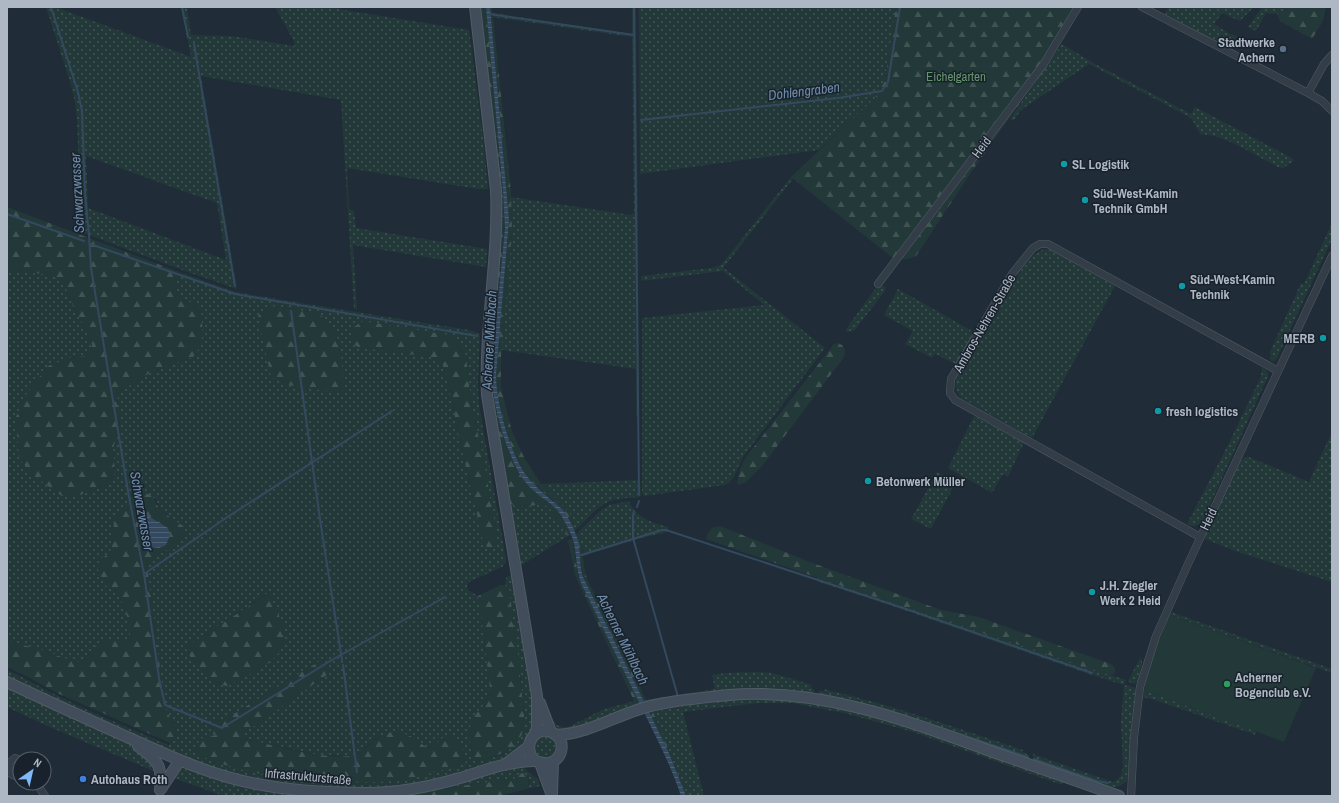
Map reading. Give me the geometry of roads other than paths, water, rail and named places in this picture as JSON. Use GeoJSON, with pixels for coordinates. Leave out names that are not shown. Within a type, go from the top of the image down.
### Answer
{"type":"FeatureCollection","features":[{"type":"Feature","properties":{"kind":"street"},"geometry":{"type":"LineString","coordinates":[[474,7],[496,190],[497,213],[497,236],[487,360],[487,395],[537,696],[537,728],[535,734],[528,747],[505,764]]}},
{"type":"Feature","properties":{"kind":"street","name":"Heid"},"geometry":{"type":"LineString","coordinates":[[878,284],[1043,65],[1078,7]]}},
{"type":"Feature","properties":{"kind":"street"},"geometry":{"type":"LineString","coordinates":[[1142,7],[1308,93],[1322,101],[1332,111]]}},
{"type":"Feature","properties":{"kind":"street"},"geometry":{"type":"LineString","coordinates":[[1308,93],[1324,64],[1332,55]]}},
{"type":"Feature","properties":{"kind":"street","name":"Ambros-Nehren-Straße"},"geometry":{"type":"LineString","coordinates":[[1200,536],[955,400],[950,393],[951,379],[1012,274],[1032,248],[1040,244],[1048,244],[1278,371]]}},
{"type":"Feature","properties":{"kind":"street","name":"Heid"},"geometry":{"type":"LineString","coordinates":[[1131,796],[1134,737],[1140,687],[1156,636],[1200,536],[1332,256]]}},
{"type":"Feature","properties":{"kind":"street","name":"Infrastrukturstraße"},"geometry":{"type":"LineString","coordinates":[[7,682],[129,738],[209,771],[256,784],[298,791],[347,793],[403,791],[459,778],[505,764]]}},
{"type":"Feature","properties":{"kind":"street"},"geometry":{"type":"LineString","coordinates":[[535,734],[542,731],[554,733],[585,730],[638,710],[653,706],[703,698],[731,695],[766,694],[790,696],[836,702],[869,710],[964,741],[1119,796]]}},
{"type":"Feature","properties":{"kind":"street"},"geometry":{"type":"LineString","coordinates":[[537,696],[554,733],[560,741],[562,749]]}},
{"type":"Feature","properties":{"kind":"street"},"geometry":{"type":"LineString","coordinates":[[505,764],[537,762],[546,764],[553,762],[559,756],[562,749],[585,730]]}},
{"type":"Feature","properties":{"kind":"street"},"geometry":{"type":"LineString","coordinates":[[129,738],[155,760],[161,772],[159,793]]}},
{"type":"Feature","properties":{"kind":"street"},"geometry":{"type":"LineString","coordinates":[[528,747],[530,754],[537,762],[552,796]]}},
{"type":"Feature","properties":{"kind":"street"},"geometry":{"type":"LineString","coordinates":[[161,772],[175,758]]}},
{"type":"Feature","properties":{"kind":"street"},"geometry":{"type":"LineString","coordinates":[[159,793],[175,758]]}},
{"type":"Feature","properties":{"kind":"street"},"geometry":{"type":"LineString","coordinates":[[12,760],[9,763],[8,769],[12,774]]}},
{"type":"Feature","properties":{"kind":"street"},"geometry":{"type":"LineString","coordinates":[[552,796],[553,762]]}},
{"type":"Feature","properties":{"kind":"water"},"geometry":{"type":"Polygon","coordinates":[[[486,7],[490,7],[509,220],[496,375],[501,413],[509,441],[520,466],[534,484],[562,509],[572,524],[578,541],[583,577],[669,753],[686,796],[681,796],[662,748],[582,585],[578,571],[574,544],[570,532],[558,511],[530,487],[519,473],[507,446],[498,416],[491,374],[505,228],[486,7]]]}},
{"type":"Feature","properties":{"kind":"water"},"geometry":{"type":"Polygon","coordinates":[[[148,516],[168,528],[170,535],[166,545],[159,548],[151,547],[143,539],[139,526],[142,520],[148,516]]]}},
{"type":"Feature","properties":{"kind":"waterway","name":"Schwarzwasser"},"geometry":{"type":"LineString","coordinates":[[51,7],[78,92],[82,111],[85,194],[91,268],[129,497],[144,574],[159,678],[165,705],[222,728],[330,661],[445,597]]}},
{"type":"Feature","properties":{"kind":"waterway"},"geometry":{"type":"LineString","coordinates":[[182,7],[188,37]]}},
{"type":"Feature","properties":{"kind":"waterway"},"geometry":{"type":"LineString","coordinates":[[634,7],[639,495]]}},
{"type":"Feature","properties":{"kind":"waterway","name":"Dohlengraben"},"geometry":{"type":"LineString","coordinates":[[641,120],[838,98],[882,91],[888,82],[900,7]]}},
{"type":"Feature","properties":{"kind":"waterway"},"geometry":{"type":"LineString","coordinates":[[489,14],[634,35]]}},
{"type":"Feature","properties":{"kind":"waterway"},"geometry":{"type":"LineString","coordinates":[[194,44],[235,286]]}},
{"type":"Feature","properties":{"kind":"waterway"},"geometry":{"type":"LineString","coordinates":[[7,214],[84,241]]}},
{"type":"Feature","properties":{"kind":"waterway","name":"Acherner Mühlbach"},"geometry":{"type":"LineString","coordinates":[[90,244],[235,294],[477,336]]}},
{"type":"Feature","properties":{"kind":"waterway"},"geometry":{"type":"LineString","coordinates":[[291,311],[321,526],[342,660]]}},
{"type":"Feature","properties":{"kind":"waterway"},"geometry":{"type":"LineString","coordinates":[[144,574],[226,518],[392,411]]}},
{"type":"Feature","properties":{"kind":"waterway"},"geometry":{"type":"LineString","coordinates":[[637,507],[639,501]]}},
{"type":"Feature","properties":{"kind":"waterway"},"geometry":{"type":"LineString","coordinates":[[634,511],[633,538],[678,697]]}},
{"type":"Feature","properties":{"kind":"waterway"},"geometry":{"type":"LineString","coordinates":[[578,556],[666,530],[906,609],[1092,673]]}},
{"type":"Feature","properties":{"kind":"waterway"},"geometry":{"type":"LineString","coordinates":[[343,665],[357,772]]}},
{"type":"Feature","properties":{"kind":"waterway"},"geometry":{"type":"LineString","coordinates":[[732,690],[758,689]]}},
{"type":"Feature","properties":{"kind":"waterway"},"geometry":{"type":"LineString","coordinates":[[762,689],[812,693]]}},
{"type":"Feature","properties":{"kind":"waterway"},"geometry":{"type":"LineString","coordinates":[[820,694],[887,710],[1028,757]]}},
{"type":"Feature","properties":{"kind":"waterway"},"geometry":{"type":"LineString","coordinates":[[642,702],[664,698]]}},
{"type":"Feature","properties":{"kind":"waterway"},"geometry":{"type":"LineString","coordinates":[[1034,759],[1097,781],[1108,783]]}},
{"type":"Feature","properties":{"kind":"place","name":"Stadtwerke Achern"},"geometry":{"type":"Point","coordinates":[1283,49]}},
{"type":"Feature","properties":{"kind":"place","name":"SL Logistik"},"geometry":{"type":"Point","coordinates":[1064,164]}},
{"type":"Feature","properties":{"kind":"place","name":"Süd-West-Kamin Technik GmbH"},"geometry":{"type":"Point","coordinates":[1085,200]}},
{"type":"Feature","properties":{"kind":"place","name":"Süd-West-Kamin Technik"},"geometry":{"type":"Point","coordinates":[1182,286]}},
{"type":"Feature","properties":{"kind":"place","name":"MERB"},"geometry":{"type":"Point","coordinates":[1323,338]}},
{"type":"Feature","properties":{"kind":"place","name":"fresh logistics"},"geometry":{"type":"Point","coordinates":[1158,411]}},
{"type":"Feature","properties":{"kind":"place","name":"Betonwerk Müller"},"geometry":{"type":"Point","coordinates":[868,481]}},
{"type":"Feature","properties":{"kind":"place","name":"J.H. Ziegler Werk 2 Heid"},"geometry":{"type":"Point","coordinates":[1092,592]}},
{"type":"Feature","properties":{"kind":"place","name":"Acherner Bogenclub e.V."},"geometry":{"type":"Point","coordinates":[1227,684]}},
{"type":"Feature","properties":{"kind":"place","name":"Autohaus Roth"},"geometry":{"type":"Point","coordinates":[83,779]}},
{"type":"Feature","properties":{"kind":"park label","name":"Eichelgarten"},"geometry":{"type":"Point","coordinates":[956,76]}}]}
